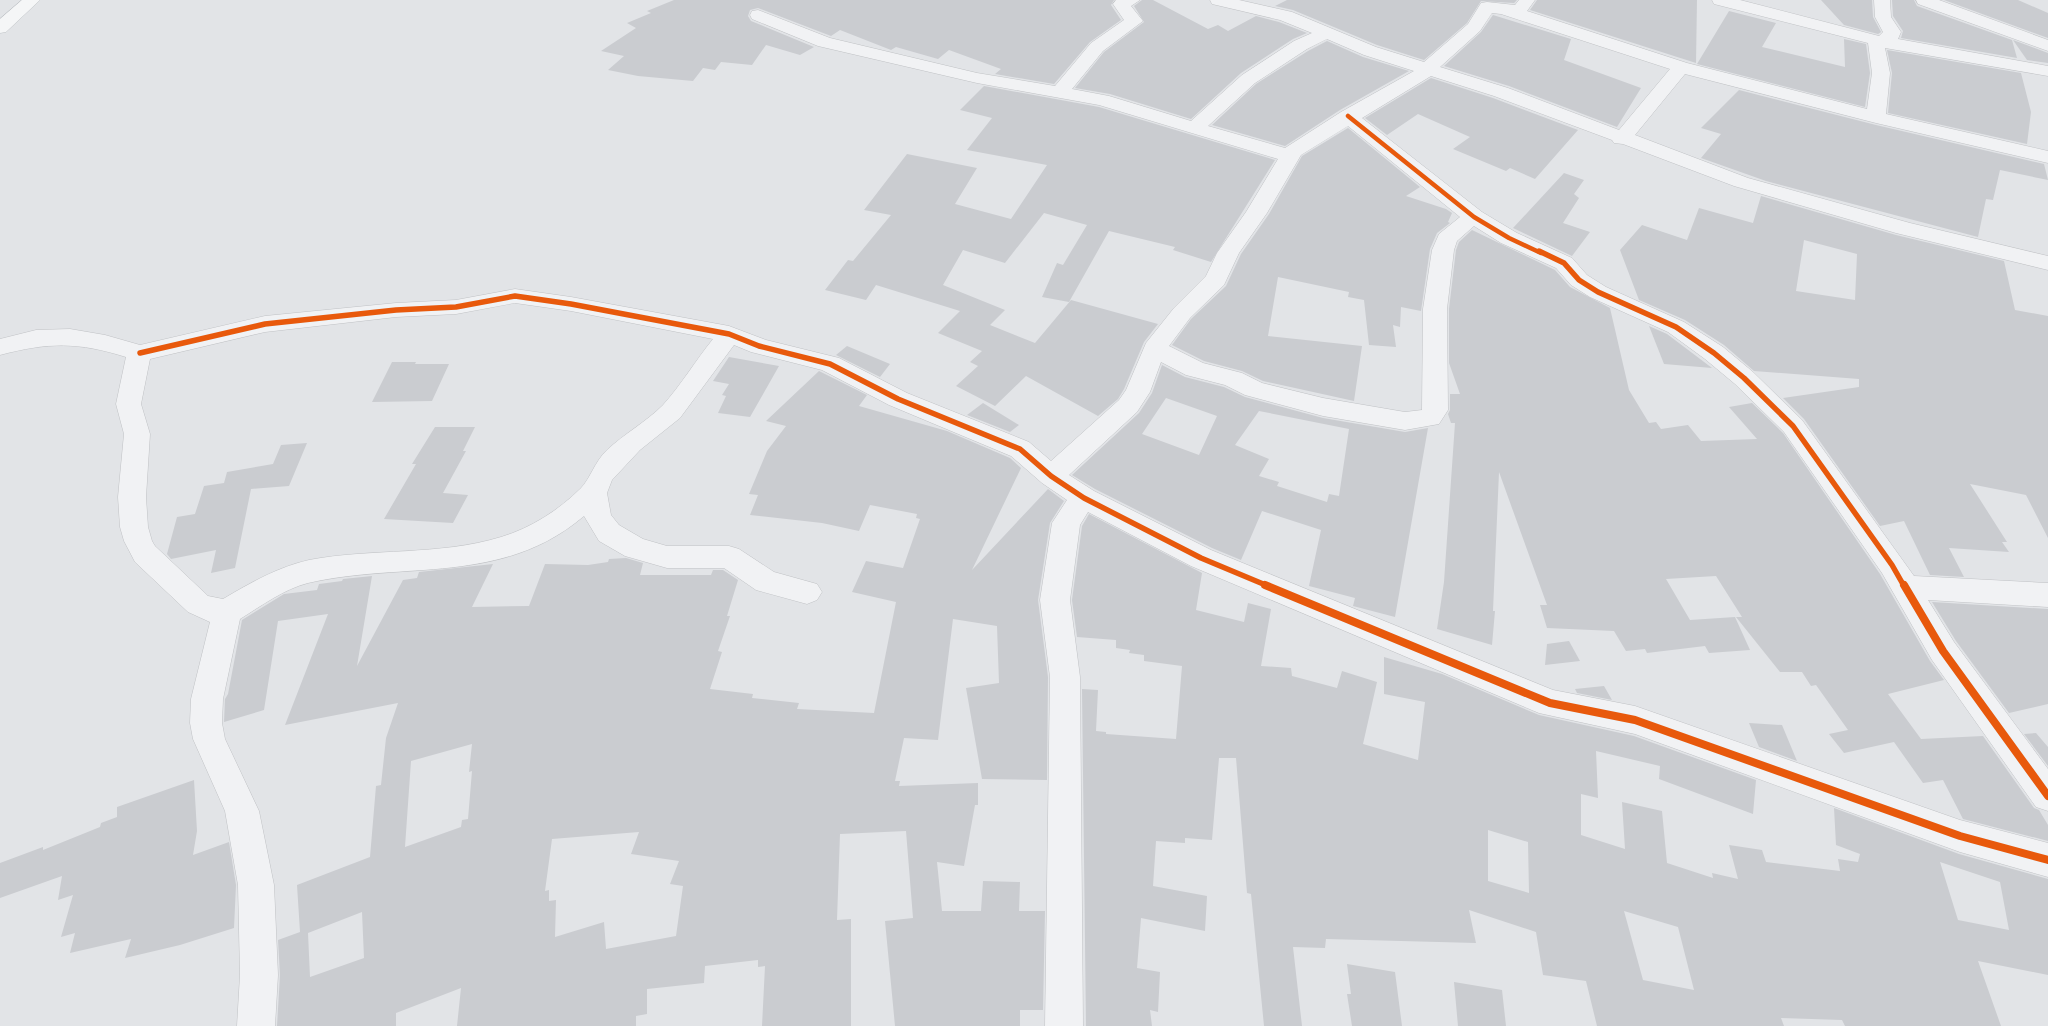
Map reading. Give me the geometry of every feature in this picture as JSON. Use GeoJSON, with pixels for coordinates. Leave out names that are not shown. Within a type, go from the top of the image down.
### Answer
{"type":"FeatureCollection","features":[{"type":"Feature","properties":{"kind":"main road"},"geometry":{"type":"LineString","coordinates":[[0,28],[32,0]]}},
{"type":"Feature","properties":{"kind":"street"},"geometry":{"type":"LineString","coordinates":[[1061,91],[1097,47],[1134,22],[1121,4],[1132,0]]}},
{"type":"Feature","properties":{"kind":"street"},"geometry":{"type":"LineString","coordinates":[[1218,0],[1286,16],[1370,50],[1501,92],[1621,139],[1778,194],[2048,263]]}},
{"type":"Feature","properties":{"kind":"street"},"geometry":{"type":"LineString","coordinates":[[1506,10],[1519,11],[1526,0]]}},
{"type":"Feature","properties":{"kind":"street"},"geometry":{"type":"LineString","coordinates":[[1720,0],[1884,42],[2048,71]]}},
{"type":"Feature","properties":{"kind":"street"},"geometry":{"type":"LineString","coordinates":[[1876,117],[1881,74],[1876,44],[1884,42],[1891,37],[1892,32],[1883,17],[1882,0]]}},
{"type":"Feature","properties":{"kind":"street"},"geometry":{"type":"LineString","coordinates":[[1924,0],[2048,46]]}},
{"type":"Feature","properties":{"kind":"street"},"geometry":{"type":"LineString","coordinates":[[1051,476],[1128,406],[1138,392],[1154,349],[1188,307],[1216,280],[1228,253],[1256,213],[1289,156],[1300,144],[1428,68],[1474,27],[1487,6],[1506,10],[1681,67],[1876,117],[2048,157]]}},
{"type":"Feature","properties":{"kind":"street"},"geometry":{"type":"LineString","coordinates":[[758,14],[824,42],[977,78],[1061,91],[1102,100],[1289,156]]}},
{"type":"Feature","properties":{"kind":"street"},"geometry":{"type":"LineString","coordinates":[[1196,127],[1224,98],[1259,72],[1287,56],[1298,47],[1328,32]]}},
{"type":"Feature","properties":{"kind":"street"},"geometry":{"type":"LineString","coordinates":[[1621,139],[1647,111],[1681,67]]}},
{"type":"Feature","properties":{"kind":"street"},"geometry":{"type":"LineString","coordinates":[[1348,116],[1474,217],[1509,238],[1564,263],[1579,280],[1598,292],[1676,327],[1714,353],[1744,378],[1793,426],[1906,587],[1943,651],[2048,796]]}},
{"type":"Feature","properties":{"kind":"street"},"geometry":{"type":"LineString","coordinates":[[1154,349],[1195,369],[1233,379],[1254,389],[1305,403],[1405,422],[1430,418],[1435,410],[1434,309],[1443,250],[1447,239],[1455,230],[1474,217]]}},
{"type":"Feature","properties":{"kind":"street"},"geometry":{"type":"LineString","coordinates":[[0,346],[26,338],[54,336],[75,338],[140,353],[294,320],[396,310],[456,307],[515,296],[571,304],[729,334],[759,346],[830,364],[898,399],[1020,449],[1051,476],[1084,498],[1201,558],[1550,703],[1635,720],[1960,836],[2048,860]]}},
{"type":"Feature","properties":{"kind":"street"},"geometry":{"type":"LineString","coordinates":[[140,353],[133,372],[128,408],[137,430],[131,492],[139,545],[145,554],[198,604],[206,609],[227,612],[276,584],[307,572],[381,562],[439,559],[506,547],[548,529],[593,493],[601,476],[614,460],[671,412],[729,334]]}},
{"type":"Feature","properties":{"kind":"street"},"geometry":{"type":"LineString","coordinates":[[593,493],[598,517],[609,533],[635,548],[667,557],[729,557],[766,582],[807,592]]}},
{"type":"Feature","properties":{"kind":"street"},"geometry":{"type":"LineString","coordinates":[[1064,1026],[1065,677],[1056,600],[1066,523],[1084,498]]}},
{"type":"Feature","properties":{"kind":"street"},"geometry":{"type":"LineString","coordinates":[[1906,587],[2048,595]]}},
{"type":"Feature","properties":{"kind":"street"},"geometry":{"type":"LineString","coordinates":[[227,612],[207,699],[206,722],[208,738],[242,812],[256,885],[259,975],[256,1026]]}},
{"type":"Feature","properties":{"kind":"building"},"geometry":{"type":"Polygon","coordinates":[[[674,0],[1114,0],[1111,5],[1121,20],[1090,42],[1054,84],[995,74],[1001,69],[949,50],[938,59],[896,47],[891,50],[840,30],[831,36],[758,8],[750,10],[748,16],[751,21],[814,47],[800,55],[766,45],[752,65],[721,62],[715,70],[703,68],[693,81],[638,76],[608,70],[624,56],[601,51],[636,28],[627,23],[651,13],[647,11],[674,0]]]}},
{"type":"Feature","properties":{"kind":"building"},"geometry":{"type":"Polygon","coordinates":[[[1142,0],[1153,0],[1208,29],[1218,25],[1228,31],[1256,16],[1279,22],[1307,33],[1293,39],[1241,73],[1191,119],[1110,94],[1075,88],[1104,52],[1144,22],[1134,6],[1142,0]]]}},
{"type":"Feature","properties":{"kind":"building"},"geometry":{"type":"Polygon","coordinates":[[[1287,0],[1517,0],[1514,3],[1481,1],[1467,23],[1424,60],[1377,45],[1293,10],[1275,6],[1287,0]]]}},
{"type":"Feature","properties":{"kind":"building"},"geometry":{"type":"Polygon","coordinates":[[[1537,0],[1697,0],[1696,63],[1530,10],[1537,0]]]}},
{"type":"Feature","properties":{"kind":"building"},"geometry":{"type":"Polygon","coordinates":[[[1821,0],[1872,0],[1873,17],[1881,32],[1878,34],[1844,25],[1821,0]]]}},
{"type":"Feature","properties":{"kind":"building"},"geometry":{"type":"Polygon","coordinates":[[[1892,0],[1914,0],[1917,6],[2012,40],[2017,58],[1901,38],[1903,31],[1893,16],[1892,0]]]}},
{"type":"Feature","properties":{"kind":"building"},"geometry":{"type":"Polygon","coordinates":[[[1944,0],[2018,0],[2048,13],[2048,38],[1944,0]]]}},
{"type":"Feature","properties":{"kind":"building"},"geometry":{"type":"Polygon","coordinates":[[[1729,11],[1776,23],[1762,47],[1845,67],[1844,39],[1866,44],[1870,73],[1865,107],[1697,64],[1729,11]]]}},
{"type":"Feature","properties":{"kind":"building"},"geometry":{"type":"Polygon","coordinates":[[[1493,15],[1571,39],[1564,60],[1641,88],[1617,127],[1509,86],[1444,66],[1481,32],[1493,15]]]}},
{"type":"Feature","properties":{"kind":"building"},"geometry":{"type":"Polygon","coordinates":[[[2013,40],[2048,53],[2048,63],[2027,60],[2013,40]]]}},
{"type":"Feature","properties":{"kind":"building"},"geometry":{"type":"Polygon","coordinates":[[[1327,41],[1363,57],[1409,71],[1340,110],[1285,146],[1212,125],[1256,84],[1327,41]]]}},
{"type":"Feature","properties":{"kind":"building"},"geometry":{"type":"Polygon","coordinates":[[[1887,50],[2021,73],[2031,112],[2027,144],[1888,113],[1892,73],[1887,50]]]}},
{"type":"Feature","properties":{"kind":"building"},"geometry":{"type":"Polygon","coordinates":[[[1431,78],[1493,98],[1578,130],[1535,179],[1510,168],[1506,171],[1453,149],[1470,137],[1418,114],[1387,135],[1365,118],[1431,78]]]}},
{"type":"Feature","properties":{"kind":"building"},"geometry":{"type":"Polygon","coordinates":[[[984,86],[1099,107],[1275,160],[1211,262],[1173,250],[1175,247],[1109,231],[1069,302],[1042,297],[1057,263],[1063,265],[1087,225],[1044,213],[1005,263],[963,250],[943,285],[1005,310],[990,325],[1035,343],[1071,300],[1158,324],[1144,342],[1118,399],[1098,416],[1026,376],[995,406],[956,386],[978,366],[970,362],[982,351],[938,333],[960,311],[876,285],[866,300],[825,290],[848,260],[853,261],[891,215],[864,210],[907,154],[977,168],[955,204],[1011,219],[1047,165],[967,150],[992,118],[960,110],[984,86]]]}},
{"type":"Feature","properties":{"kind":"building"},"geometry":{"type":"Polygon","coordinates":[[[1739,90],[1876,125],[2044,164],[2048,180],[2000,170],[1993,200],[1986,199],[1978,237],[1766,181],[1701,158],[1721,134],[1701,128],[1739,90]]]}},
{"type":"Feature","properties":{"kind":"building"},"geometry":{"type":"Polygon","coordinates":[[[1348,128],[1420,187],[1406,196],[1446,209],[1452,213],[1448,222],[1450,223],[1437,233],[1430,249],[1421,311],[1401,307],[1400,327],[1393,325],[1396,347],[1369,345],[1364,300],[1348,297],[1349,292],[1278,277],[1268,336],[1362,346],[1354,401],[1263,381],[1242,371],[1204,361],[1172,345],[1191,319],[1226,286],[1241,254],[1269,214],[1302,156],[1348,128]]]}},
{"type":"Feature","properties":{"kind":"building"},"geometry":{"type":"Polygon","coordinates":[[[1564,173],[1584,180],[1574,194],[1579,198],[1563,223],[1590,232],[1572,256],[1513,228],[1564,173]]]}},
{"type":"Feature","properties":{"kind":"building"},"geometry":{"type":"Polygon","coordinates":[[[1761,196],[1896,235],[2004,261],[2015,310],[2048,316],[2048,538],[2026,495],[1970,484],[2007,542],[2002,542],[2009,552],[1949,548],[1964,577],[1930,575],[1904,521],[1880,526],[1804,419],[1783,398],[1859,387],[1859,379],[1754,371],[1724,345],[1685,320],[1639,300],[1620,250],[1642,225],[1687,240],[1699,208],[1753,223],[1761,196]],[[1804,240],[1796,291],[1855,300],[1857,254],[1804,240]]]}},
{"type":"Feature","properties":{"kind":"building"},"geometry":{"type":"Polygon","coordinates":[[[1472,230],[1555,270],[1570,287],[1610,308],[1629,390],[1649,423],[1656,422],[1661,429],[1688,425],[1701,441],[1757,439],[1729,407],[1752,403],[1783,433],[1880,574],[1930,661],[1944,680],[1888,694],[1921,739],[1983,736],[2034,808],[2039,810],[2048,825],[2048,841],[1963,819],[1943,780],[1923,783],[1894,742],[1844,753],[1829,734],[1848,730],[1816,685],[1811,686],[1802,672],[1780,672],[1736,617],[1742,617],[1716,576],[1666,579],[1690,620],[1735,617],[1750,650],[1709,653],[1705,646],[1647,653],[1645,649],[1626,651],[1614,631],[1547,628],[1540,605],[1547,605],[1499,472],[1493,611],[1495,611],[1492,645],[1437,629],[1444,582],[1455,423],[1451,423],[1448,414],[1450,410],[1450,394],[1460,394],[1449,363],[1449,309],[1456,250],[1459,242],[1472,230]]]}},
{"type":"Feature","properties":{"kind":"building"},"geometry":{"type":"Polygon","coordinates":[[[1649,326],[1667,334],[1712,368],[1664,364],[1649,326]]]}},
{"type":"Feature","properties":{"kind":"building"},"geometry":{"type":"Polygon","coordinates":[[[847,346],[890,364],[880,377],[836,355],[847,346]]]}},
{"type":"Feature","properties":{"kind":"building"},"geometry":{"type":"Polygon","coordinates":[[[729,357],[779,366],[750,417],[718,413],[726,396],[722,395],[729,384],[713,381],[729,357]]]}},
{"type":"Feature","properties":{"kind":"building"},"geometry":{"type":"Polygon","coordinates":[[[392,362],[449,364],[432,401],[372,402],[392,362]]]}},
{"type":"Feature","properties":{"kind":"building"},"geometry":{"type":"Polygon","coordinates":[[[1162,365],[1185,377],[1224,387],[1245,397],[1323,418],[1405,432],[1428,428],[1395,617],[1353,606],[1355,598],[1309,586],[1321,530],[1262,511],[1241,560],[1212,548],[1095,489],[1072,475],[1139,413],[1152,393],[1162,365]],[[1166,398],[1142,434],[1199,455],[1217,416],[1166,398]],[[1259,411],[1235,445],[1269,459],[1259,476],[1279,482],[1277,486],[1327,502],[1329,494],[1339,496],[1349,429],[1259,411]]]}},
{"type":"Feature","properties":{"kind":"building"},"geometry":{"type":"Polygon","coordinates":[[[819,371],[867,395],[859,406],[947,431],[1010,458],[1021,468],[972,570],[1048,489],[1064,501],[1050,523],[1038,600],[1048,677],[1047,780],[982,779],[966,688],[999,683],[997,626],[953,619],[938,740],[904,738],[895,781],[900,781],[899,786],[978,783],[978,805],[975,805],[964,866],[937,862],[942,911],[981,911],[983,881],[1020,882],[1019,911],[1045,911],[1043,1010],[1020,1010],[1020,1026],[895,1026],[885,921],[913,918],[906,831],[840,834],[837,920],[851,919],[851,1026],[762,1026],[765,966],[758,967],[758,960],[705,966],[704,983],[647,989],[647,1014],[636,1016],[636,1026],[457,1026],[461,988],[396,1013],[396,1026],[277,1026],[280,975],[278,940],[300,932],[297,885],[370,857],[376,786],[381,785],[386,738],[398,703],[285,725],[328,614],[278,621],[264,710],[224,722],[225,699],[228,694],[242,620],[284,594],[317,590],[319,584],[342,581],[343,579],[372,576],[357,666],[403,580],[417,578],[419,572],[493,564],[472,607],[529,606],[545,564],[588,565],[608,562],[609,559],[626,558],[643,563],[640,575],[711,575],[713,570],[723,570],[738,580],[727,616],[730,616],[718,651],[722,652],[710,689],[753,694],[752,698],[799,703],[797,709],[874,713],[896,602],[852,592],[866,561],[903,568],[920,519],[916,518],[917,514],[870,505],[859,531],[822,523],[750,515],[758,495],[749,494],[767,451],[786,426],[766,421],[819,371]],[[472,744],[411,761],[405,847],[461,827],[462,820],[468,819],[472,771],[469,772],[472,744]],[[639,832],[552,839],[545,891],[549,890],[549,901],[556,900],[555,937],[604,922],[606,949],[676,936],[683,886],[670,884],[679,861],[631,854],[639,832]],[[362,912],[308,933],[310,977],[364,958],[362,912]]]}},
{"type":"Feature","properties":{"kind":"building"},"geometry":{"type":"Polygon","coordinates":[[[983,403],[1019,425],[1010,432],[967,415],[983,403]]]}},
{"type":"Feature","properties":{"kind":"building"},"geometry":{"type":"Polygon","coordinates":[[[435,427],[475,427],[463,451],[466,451],[443,493],[468,495],[453,523],[384,519],[416,464],[412,464],[435,427]]]}},
{"type":"Feature","properties":{"kind":"building"},"geometry":{"type":"Polygon","coordinates":[[[307,443],[289,486],[251,489],[235,568],[211,573],[216,550],[171,559],[167,554],[177,517],[195,514],[204,486],[224,483],[227,472],[273,464],[281,445],[307,443]]]}},
{"type":"Feature","properties":{"kind":"building"},"geometry":{"type":"Polygon","coordinates":[[[1089,514],[1202,573],[1196,610],[1244,622],[1248,603],[1271,609],[1261,666],[1291,668],[1292,676],[1337,688],[1342,671],[1377,682],[1363,744],[1418,760],[1425,702],[1384,694],[1384,657],[1442,674],[1539,715],[1634,736],[1756,780],[1753,814],[1659,779],[1660,766],[1596,751],[1598,798],[1581,794],[1581,835],[1625,849],[1622,802],[1662,811],[1667,863],[1713,878],[1712,873],[1738,879],[1729,845],[1762,850],[1766,862],[1840,871],[1838,859],[1858,862],[1860,854],[1836,845],[1834,808],[1959,854],[2048,879],[2048,975],[1978,961],[2001,1026],[1845,1026],[1842,1020],[1781,1018],[1784,1026],[1597,1026],[1586,981],[1543,975],[1536,932],[1469,910],[1476,943],[1326,939],[1325,948],[1293,947],[1302,1026],[1264,1026],[1251,894],[1247,893],[1236,758],[1219,758],[1212,840],[1185,838],[1185,843],[1156,841],[1153,886],[1207,896],[1205,931],[1141,918],[1137,968],[1160,972],[1158,1012],[1150,1010],[1152,1026],[1086,1026],[1082,689],[1098,690],[1096,731],[1106,732],[1106,734],[1176,739],[1182,666],[1144,661],[1144,655],[1129,653],[1130,650],[1116,648],[1116,640],[1077,637],[1072,600],[1082,526],[1089,514]],[[1488,830],[1488,881],[1529,893],[1528,842],[1488,830]],[[1940,862],[1958,920],[2009,930],[2000,882],[1940,862]],[[1624,911],[1643,980],[1694,990],[1678,927],[1624,911]]]}},
{"type":"Feature","properties":{"kind":"building"},"geometry":{"type":"Polygon","coordinates":[[[1932,602],[2048,609],[2048,704],[2009,713],[1956,641],[1932,602]]]}},
{"type":"Feature","properties":{"kind":"building"},"geometry":{"type":"Polygon","coordinates":[[[1569,641],[1580,661],[1545,665],[1547,644],[1569,641]]]}},
{"type":"Feature","properties":{"kind":"building"},"geometry":{"type":"Polygon","coordinates":[[[1604,686],[1612,700],[1577,693],[1575,689],[1604,686]]]}},
{"type":"Feature","properties":{"kind":"building"},"geometry":{"type":"Polygon","coordinates":[[[1749,723],[1782,725],[1797,761],[1759,747],[1749,723]]]}},
{"type":"Feature","properties":{"kind":"building"},"geometry":{"type":"Polygon","coordinates":[[[2036,733],[2048,747],[2048,766],[2024,734],[2036,733]]]}},
{"type":"Feature","properties":{"kind":"building"},"geometry":{"type":"Polygon","coordinates":[[[194,780],[197,831],[193,855],[229,842],[236,885],[234,928],[180,945],[125,958],[131,939],[70,953],[75,933],[61,937],[73,895],[58,900],[62,876],[0,898],[0,863],[43,847],[43,850],[100,827],[101,823],[117,817],[117,807],[194,780]]]}},
{"type":"Feature","properties":{"kind":"building"},"geometry":{"type":"Polygon","coordinates":[[[1347,964],[1395,972],[1402,1026],[1352,1026],[1347,994],[1351,994],[1347,964]]]}},
{"type":"Feature","properties":{"kind":"building"},"geometry":{"type":"Polygon","coordinates":[[[1454,982],[1502,990],[1506,1026],[1458,1026],[1454,982]]]}},
{"type":"Feature","properties":{"kind":"cycle path"},"geometry":{"type":"LineString","coordinates":[[1348,116],[1474,217],[1509,238],[1564,263],[1579,280],[1598,292],[1676,327],[1714,353],[1744,378],[1793,426],[1892,565],[1943,651],[2048,796]]}},
{"type":"Feature","properties":{"kind":"cycle path"},"geometry":{"type":"LineString","coordinates":[[140,353],[265,324],[396,310],[456,307],[515,296],[571,304],[729,334],[759,346],[830,364],[898,399],[1020,449],[1051,476],[1084,498],[1201,558],[1550,703],[1635,720],[1960,836],[2048,860]]}}]}
